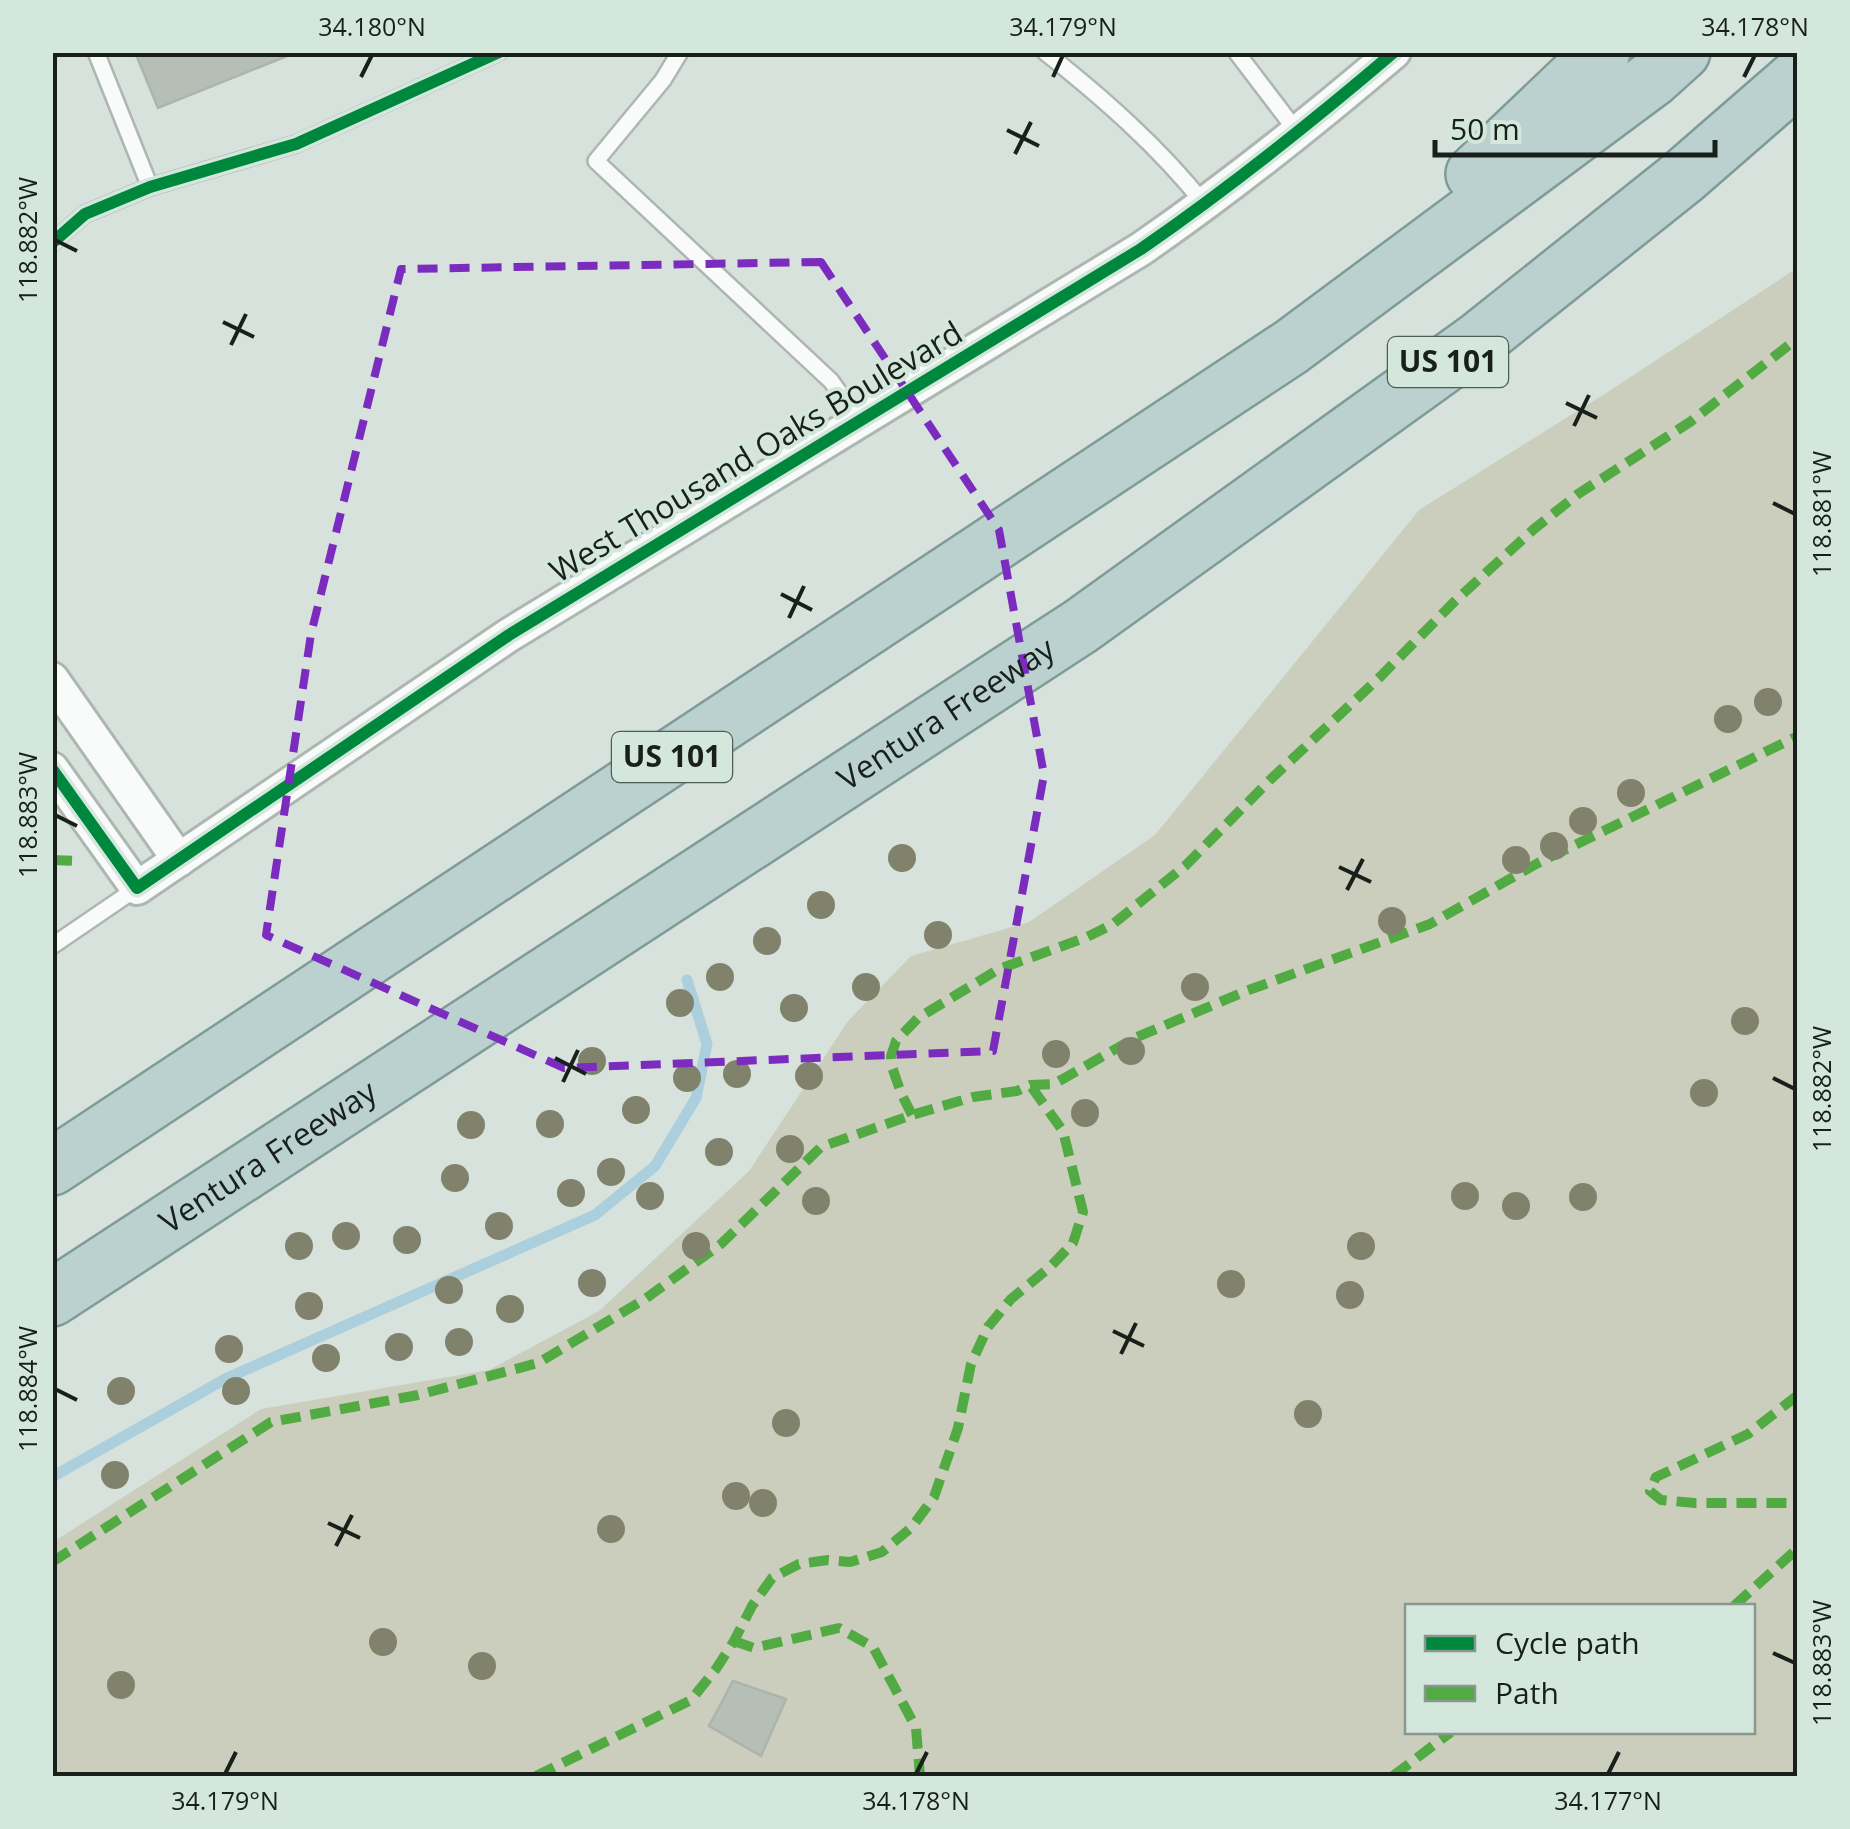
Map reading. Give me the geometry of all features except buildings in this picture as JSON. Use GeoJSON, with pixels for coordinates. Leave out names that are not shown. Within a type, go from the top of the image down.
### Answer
{"type":"FeatureCollection","features":[{"type":"Feature","properties":{"kind":"highway"},"geometry":{"type":"LineString","coordinates":[[1291,347],[1602,52]]}},
{"type":"Feature","properties":{"kind":"highway","name":"US 101"},"geometry":{"type":"LineString","coordinates":[[52,1166],[1291,347],[1652,79],[1682,52]]}},
{"type":"Feature","properties":{"kind":"highway","name":"Ventura Freeway"},"geometry":{"type":"LineString","coordinates":[[52,1298],[1081,626],[1480,339],[1683,177],[1798,77]]}},
{"type":"Feature","properties":{"kind":"highway"},"geometry":{"type":"LineString","coordinates":[[1081,626],[1270,534],[1392,450],[1618,278],[1798,126]]}},
{"type":"Feature","properties":{"kind":"street","name":"West Thousand Oaks Boulevard"},"geometry":{"type":"LineString","coordinates":[[137,888],[510,636],[1071,294],[1205,205],[1394,52]]}},
{"type":"Feature","properties":{"kind":"street"},"geometry":{"type":"LineString","coordinates":[[52,679],[179,860]]}},
{"type":"Feature","properties":{"kind":"street"},"geometry":{"type":"LineString","coordinates":[[52,769],[137,888]]}},
{"type":"Feature","properties":{"kind":"lane"},"geometry":{"type":"LineString","coordinates":[[96,52],[150,187]]}},
{"type":"Feature","properties":{"kind":"lane"},"geometry":{"type":"LineString","coordinates":[[52,243],[85,214],[150,187],[296,144],[499,52]]}},
{"type":"Feature","properties":{"kind":"lane"},"geometry":{"type":"LineString","coordinates":[[680,52],[663,80],[596,161],[832,380],[859,420]]}},
{"type":"Feature","properties":{"kind":"lane"},"geometry":{"type":"LineString","coordinates":[[1045,52],[1090,87],[1174,166],[1205,205]]}},
{"type":"Feature","properties":{"kind":"lane"},"geometry":{"type":"LineString","coordinates":[[1237,53],[1298,133]]}},
{"type":"Feature","properties":{"kind":"lane"},"geometry":{"type":"LineString","coordinates":[[52,946],[137,888]]}},
{"type":"Feature","properties":{"kind":"highlighted area"},"geometry":{"type":"Polygon","coordinates":[[[821,262],[999,530],[1044,775],[993,1051],[564,1068],[266,935],[311,634],[401,269],[821,262]]]}},
{"type":"Feature","properties":{"kind":"green space"},"geometry":{"type":"Polygon","coordinates":[[[1797,268],[1797,1776],[53,1776],[53,1542],[261,1409],[489,1370],[599,1311],[749,1171],[848,1021],[911,956],[1029,922],[1155,835],[1419,510],[1797,268]]]}},
{"type":"Feature","properties":{"kind":"waterway"},"geometry":{"type":"LineString","coordinates":[[52,1477],[227,1378],[595,1215],[655,1166],[696,1098],[707,1044],[687,980]]}},
{"type":"Feature","properties":{"kind":"marked path"},"geometry":{"type":"LineString","coordinates":[[912,1115],[891,1056],[896,1041],[918,1018],[999,969],[1113,924],[1186,865],[1455,601],[1534,529],[1578,494],[1690,422],[1798,338]]}},
{"type":"Feature","properties":{"kind":"marked path"},"geometry":{"type":"LineString","coordinates":[[52,1562],[271,1422],[418,1395],[538,1363],[645,1299],[721,1244],[821,1147],[973,1097],[1054,1084],[1135,1038],[1246,991],[1430,924],[1538,863],[1798,736]]}},
{"type":"Feature","properties":{"kind":"marked path"},"geometry":{"type":"LineString","coordinates":[[52,860],[77,861]]}},
{"type":"Feature","properties":{"kind":"marked path"},"geometry":{"type":"LineString","coordinates":[[536,1776],[691,1700],[716,1669],[772,1578],[799,1564],[850,1562],[882,1552],[912,1527],[934,1497],[958,1428],[971,1364],[988,1327],[1011,1299],[1073,1243],[1083,1212],[1063,1131],[1030,1085]]}},
{"type":"Feature","properties":{"kind":"marked path"},"geometry":{"type":"LineString","coordinates":[[1798,1395],[1748,1434],[1656,1477],[1650,1491],[1661,1500],[1695,1503],[1798,1503]]}},
{"type":"Feature","properties":{"kind":"marked path"},"geometry":{"type":"LineString","coordinates":[[1736,1604],[1798,1548]]}},
{"type":"Feature","properties":{"kind":"marked path"},"geometry":{"type":"LineString","coordinates":[[734,1641],[754,1648],[839,1628],[873,1647],[916,1728],[920,1776]]}},
{"type":"Feature","properties":{"kind":"marked path"},"geometry":{"type":"LineString","coordinates":[[1393,1776],[1448,1734]]}},
{"type":"Feature","properties":{"kind":"cycle path"},"geometry":{"type":"LineString","coordinates":[[52,243],[85,214],[150,187],[296,144],[499,52]]}},
{"type":"Feature","properties":{"kind":"cycle path"},"geometry":{"type":"LineString","coordinates":[[52,769],[137,888],[509,635],[1141,249],[1270,154],[1394,52]]}}]}
